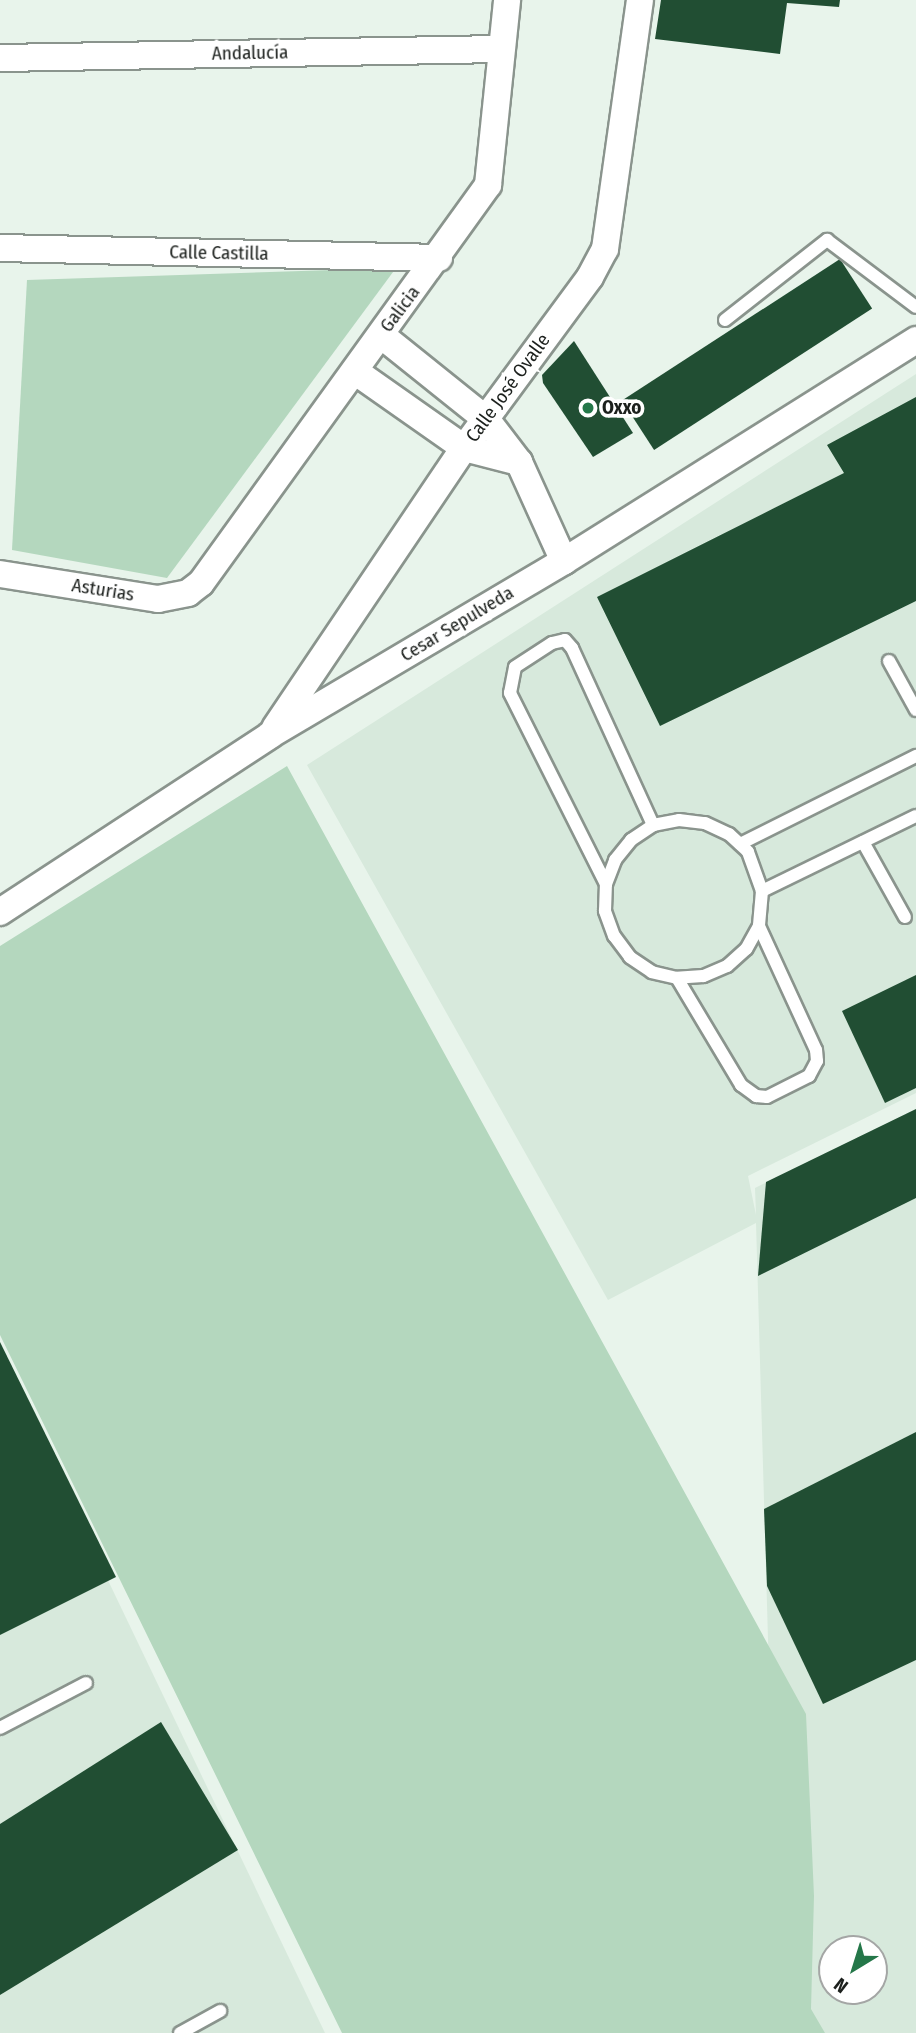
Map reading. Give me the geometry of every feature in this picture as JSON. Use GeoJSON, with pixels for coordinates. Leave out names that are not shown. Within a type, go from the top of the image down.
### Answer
{"type":"FeatureCollection","features":[{"type":"Feature","properties":{"kind":"street","name":"Galicia"},"geometry":{"type":"LineString","coordinates":[[201,583],[439,258],[488,185],[507,0]]}},
{"type":"Feature","properties":{"kind":"street","name":"Calle José Ovalle"},"geometry":{"type":"LineString","coordinates":[[270,735],[464,449],[590,277],[605,249],[640,0]]}},
{"type":"Feature","properties":{"kind":"street","name":"Andalucía"},"geometry":{"type":"LineString","coordinates":[[0,58],[500,49]]}},
{"type":"Feature","properties":{"kind":"street","name":"Calle Castilla"},"geometry":{"type":"LineString","coordinates":[[0,248],[439,258]]}},
{"type":"Feature","properties":{"kind":"street"},"geometry":{"type":"LineString","coordinates":[[381,335],[486,419],[519,462],[564,561]]}},
{"type":"Feature","properties":{"kind":"street","name":"Cesar Sepulveda"},"geometry":{"type":"LineString","coordinates":[[0,912],[270,735],[564,561],[916,340]]}},
{"type":"Feature","properties":{"kind":"street"},"geometry":{"type":"LineString","coordinates":[[356,372],[464,449],[519,462]]}},
{"type":"Feature","properties":{"kind":"street","name":"Asturias"},"geometry":{"type":"LineString","coordinates":[[0,573],[159,599],[188,593],[201,583]]}},
{"type":"Feature","properties":{"kind":"lane"},"geometry":{"type":"LineString","coordinates":[[725,320],[827,240],[916,307]]}},
{"type":"Feature","properties":{"kind":"lane"},"geometry":{"type":"LineString","coordinates":[[606,884],[510,693],[510,677],[515,667],[552,643],[565,640],[572,648],[653,825]]}},
{"type":"Feature","properties":{"kind":"lane"},"geometry":{"type":"LineString","coordinates":[[889,661],[916,710]]}},
{"type":"Feature","properties":{"kind":"lane"},"geometry":{"type":"LineString","coordinates":[[740,844],[916,756]]}},
{"type":"Feature","properties":{"kind":"lane"},"geometry":{"type":"LineString","coordinates":[[762,891],[916,816]]}},
{"type":"Feature","properties":{"kind":"lane"},"geometry":{"type":"LineString","coordinates":[[679,820],[705,822],[740,844],[760,875],[762,891],[759,926],[746,949],[727,966],[703,976],[677,978],[652,972],[630,957],[614,936],[605,911],[606,884],[615,860],[631,839],[653,825],[679,820]]}},
{"type":"Feature","properties":{"kind":"lane"},"geometry":{"type":"LineString","coordinates":[[863,842],[905,917]]}},
{"type":"Feature","properties":{"kind":"lane"},"geometry":{"type":"LineString","coordinates":[[677,978],[741,1085],[756,1096],[766,1097],[809,1076],[817,1061],[816,1050],[759,926]]}},
{"type":"Feature","properties":{"kind":"lane"},"geometry":{"type":"LineString","coordinates":[[0,1728],[86,1683]]}},
{"type":"Feature","properties":{"kind":"lane"},"geometry":{"type":"LineString","coordinates":[[180,2033],[220,2011]]}},
{"type":"Feature","properties":{"kind":"shaded area"},"geometry":{"type":"Polygon","coordinates":[[[916,374],[916,1093],[748,1176],[756,1215],[755,1188],[916,1109],[916,2033],[785,2033],[779,2021],[756,1223],[608,1300],[307,765],[916,374]]]}},
{"type":"Feature","properties":{"kind":"shaded area"},"geometry":{"type":"Polygon","coordinates":[[[0,1355],[325,2033],[0,2033],[0,1355]]]}},
{"type":"Feature","properties":{"kind":"green space"},"geometry":{"type":"Polygon","coordinates":[[[396,268],[167,578],[12,550],[27,280],[396,268]]]}},
{"type":"Feature","properties":{"kind":"green space"},"geometry":{"type":"Polygon","coordinates":[[[287,766],[806,1714],[814,1896],[811,2009],[825,2033],[342,2033],[0,1335],[0,946],[287,766]]]}},
{"type":"Feature","properties":{"kind":"building"},"geometry":{"type":"Polygon","coordinates":[[[661,0],[840,0],[839,7],[787,3],[780,54],[655,39],[661,0]]]}},
{"type":"Feature","properties":{"kind":"building"},"geometry":{"type":"Polygon","coordinates":[[[840,259],[872,308],[654,450],[622,401],[840,259]]]}},
{"type":"Feature","properties":{"kind":"building","name":"Oxxo"},"geometry":{"type":"Polygon","coordinates":[[[574,341],[633,433],[593,457],[543,383],[542,375],[574,341]]]}},
{"type":"Feature","properties":{"kind":"building"},"geometry":{"type":"Polygon","coordinates":[[[916,397],[916,601],[660,726],[597,597],[844,473],[827,445],[916,397]]]}},
{"type":"Feature","properties":{"kind":"building"},"geometry":{"type":"Polygon","coordinates":[[[916,975],[916,1088],[885,1103],[842,1011],[916,975]]]}},
{"type":"Feature","properties":{"kind":"building"},"geometry":{"type":"Polygon","coordinates":[[[916,1109],[916,1198],[758,1276],[766,1182],[916,1109]]]}},
{"type":"Feature","properties":{"kind":"building"},"geometry":{"type":"Polygon","coordinates":[[[0,1342],[116,1577],[0,1635],[0,1342]]]}},
{"type":"Feature","properties":{"kind":"building"},"geometry":{"type":"Polygon","coordinates":[[[916,1432],[916,1660],[823,1704],[767,1586],[764,1509],[916,1432]]]}},
{"type":"Feature","properties":{"kind":"building"},"geometry":{"type":"Polygon","coordinates":[[[161,1722],[238,1850],[0,1995],[0,1824],[161,1722]]]}},
{"type":"Feature","properties":{"kind":"place","name":"Oxxo"},"geometry":{"type":"Point","coordinates":[588,408]}}]}
